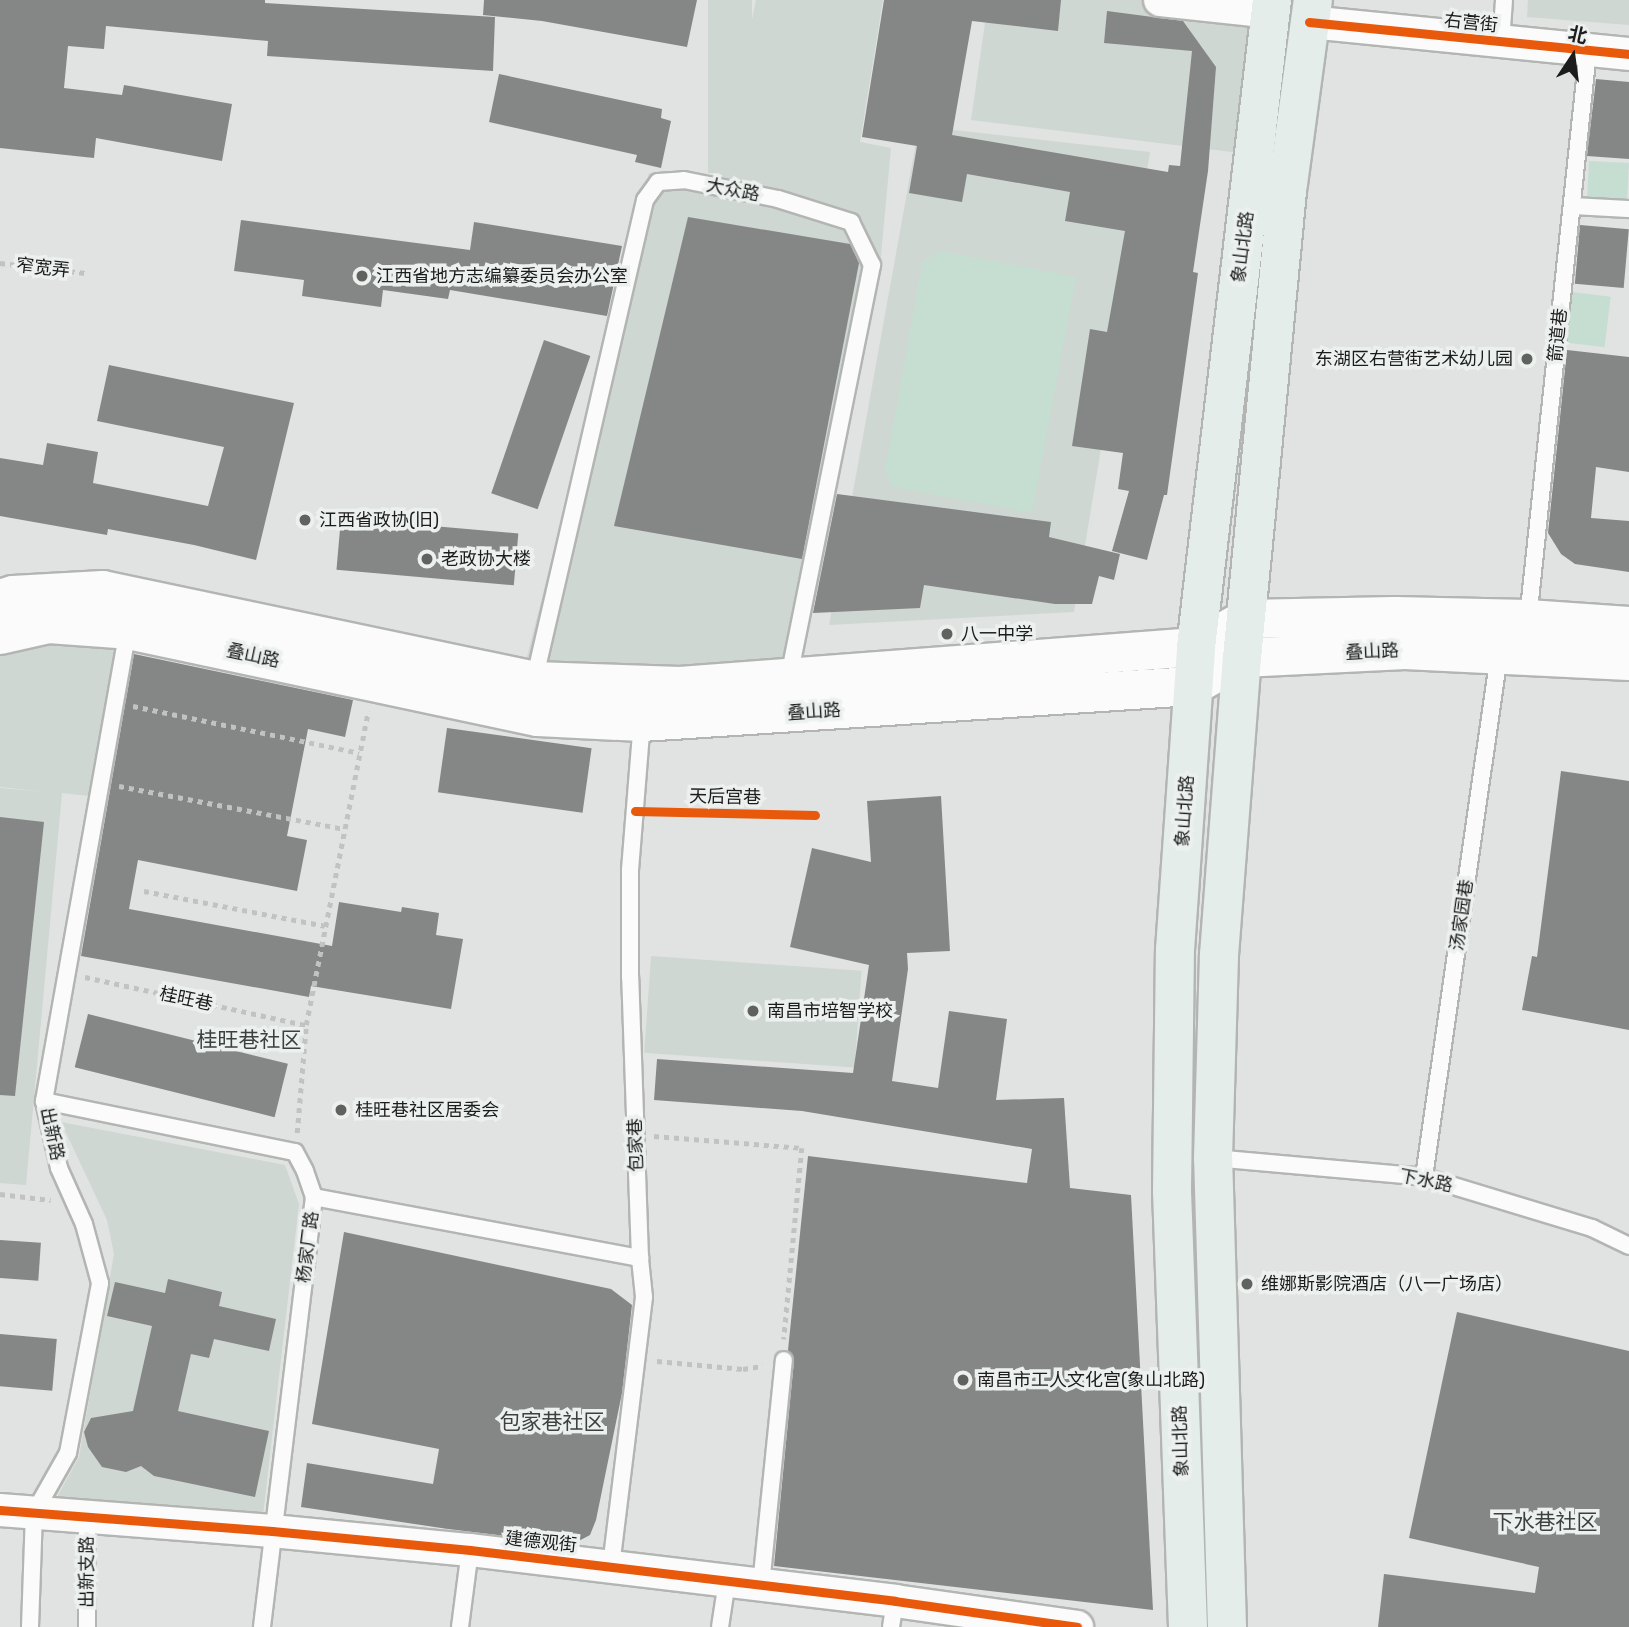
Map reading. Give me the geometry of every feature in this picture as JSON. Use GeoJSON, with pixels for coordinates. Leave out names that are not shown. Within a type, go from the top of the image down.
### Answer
{"type":"FeatureCollection","features":[{"type":"Feature","properties":{"kind":"main road","name":"象山北路"},"geometry":{"type":"LineString","coordinates":[[1188,1627],[1172,1182],[1175,950],[1196,647],[1271,6]]}},
{"type":"Feature","properties":{"kind":"main road"},"geometry":{"type":"LineString","coordinates":[[1227,1627],[1213,1158],[1220,955],[1242,658],[1289,184],[1311,11]]}},
{"type":"Feature","properties":{"kind":"main road","name":"叠山路"},"geometry":{"type":"LineString","coordinates":[[0,599],[13,595],[103,590],[534,681],[680,686],[1196,647],[1246,619],[1395,616],[1528,619],[1629,626]]}},
{"type":"Feature","properties":{"kind":"main road","name":"叠山路"},"geometry":{"type":"LineString","coordinates":[[0,635],[49,625],[128,630],[538,717],[642,722],[1193,686],[1242,658],[1405,650],[1629,661]]}},
{"type":"Feature","properties":{"kind":"street"},"geometry":{"type":"LineString","coordinates":[[1160,0],[1271,6]]}},
{"type":"Feature","properties":{"kind":"street","name":"右营街"},"geometry":{"type":"LineString","coordinates":[[1311,11],[1501,42],[1629,54]]}},
{"type":"Feature","properties":{"kind":"street","name":"建德观街"},"geometry":{"type":"LineString","coordinates":[[0,1510],[272,1531],[470,1550],[761,1585],[893,1614],[1077,1627]]}},
{"type":"Feature","properties":{"kind":"lane"},"geometry":{"type":"LineString","coordinates":[[1501,42],[1504,0]]}},
{"type":"Feature","properties":{"kind":"lane","name":"箭道巷"},"geometry":{"type":"LineString","coordinates":[[1528,619],[1588,51]]}},
{"type":"Feature","properties":{"kind":"lane","name":"大众路"},"geometry":{"type":"LineString","coordinates":[[534,681],[645,200],[658,182],[684,180],[778,199],[852,222],[872,265],[788,678]]}},
{"type":"Feature","properties":{"kind":"lane"},"geometry":{"type":"LineString","coordinates":[[1572,206],[1629,209]]}},
{"type":"Feature","properties":{"kind":"lane","name":"出新路"},"geometry":{"type":"LineString","coordinates":[[30,1627],[34,1513],[68,1453],[100,1283],[84,1224],[59,1167],[44,1101],[128,630]]}},
{"type":"Feature","properties":{"kind":"lane","name":"汤家园巷"},"geometry":{"type":"LineString","coordinates":[[1424,1177],[1499,653]]}},
{"type":"Feature","properties":{"kind":"lane","name":"包家巷"},"geometry":{"type":"LineString","coordinates":[[611,1566],[644,1297],[640,1258],[630,978],[630,870],[642,722]]}},
{"type":"Feature","properties":{"kind":"lane"},"geometry":{"type":"LineString","coordinates":[[44,1101],[295,1152],[314,1197]]}},
{"type":"Feature","properties":{"kind":"lane","name":"下水路"},"geometry":{"type":"LineString","coordinates":[[1213,1158],[1424,1177],[1592,1227],[1629,1246]]}},
{"type":"Feature","properties":{"kind":"lane","name":"杨家厂路"},"geometry":{"type":"LineString","coordinates":[[262,1627],[314,1197],[640,1258]]}},
{"type":"Feature","properties":{"kind":"lane"},"geometry":{"type":"LineString","coordinates":[[761,1585],[783,1354]]}},
{"type":"Feature","properties":{"kind":"lane","name":"出新支路"},"geometry":{"type":"LineString","coordinates":[[87,1517],[87,1627]]}},
{"type":"Feature","properties":{"kind":"lane"},"geometry":{"type":"LineString","coordinates":[[460,1627],[470,1550]]}},
{"type":"Feature","properties":{"kind":"lane"},"geometry":{"type":"LineString","coordinates":[[720,1627],[727,1581]]}},
{"type":"Feature","properties":{"kind":"path"},"geometry":{"type":"LineString","coordinates":[[295,1152],[306,1025],[373,682]]}},
{"type":"Feature","properties":{"kind":"path"},"geometry":{"type":"LineString","coordinates":[[115,702],[359,753]]}},
{"type":"Feature","properties":{"kind":"path"},"geometry":{"type":"LineString","coordinates":[[101,782],[345,829]]}},
{"type":"Feature","properties":{"kind":"path"},"geometry":{"type":"LineString","coordinates":[[144,891],[325,926]]}},
{"type":"Feature","properties":{"kind":"path"},"geometry":{"type":"LineString","coordinates":[[636,1135],[802,1147],[783,1354]]}},
{"type":"Feature","properties":{"kind":"path"},"geometry":{"type":"LineString","coordinates":[[0,1194],[74,1202]]}},
{"type":"Feature","properties":{"kind":"path"},"geometry":{"type":"LineString","coordinates":[[636,1359],[743,1369],[767,1364]]}},
{"type":"Feature","properties":{"kind":"shaded area"},"geometry":{"type":"Polygon","coordinates":[[[708,0],[752,0],[752,173],[708,173],[708,0]]]}},
{"type":"Feature","properties":{"kind":"shaded area"},"geometry":{"type":"Polygon","coordinates":[[[756,0],[883,0],[860,142],[891,148],[880,266],[798,664],[671,670],[525,665],[649,173],[718,181],[756,0]]]}},
{"type":"Feature","properties":{"kind":"shaded area"},"geometry":{"type":"Polygon","coordinates":[[[976,0],[1285,0],[1265,156],[971,120],[988,2],[976,0]]]}},
{"type":"Feature","properties":{"kind":"shaded area"},"geometry":{"type":"Polygon","coordinates":[[[1528,0],[1629,0],[1629,25],[1527,17],[1528,0]]]}},
{"type":"Feature","properties":{"kind":"shaded area"},"geometry":{"type":"Polygon","coordinates":[[[919,126],[1150,152],[1074,612],[829,625],[919,126]]]}},
{"type":"Feature","properties":{"kind":"shaded area"},"geometry":{"type":"Polygon","coordinates":[[[125,617],[89,796],[62,793],[26,1185],[0,1183],[0,788],[47,792],[0,787],[0,619],[125,617]]]}},
{"type":"Feature","properties":{"kind":"shaded area","name":"南昌市培智学校"},"geometry":{"type":"Polygon","coordinates":[[[651,956],[861,971],[855,1067],[644,1053],[651,956]]]}},
{"type":"Feature","properties":{"kind":"shaded area"},"geometry":{"type":"Polygon","coordinates":[[[61,1122],[285,1165],[299,1204],[263,1515],[56,1499],[79,1457],[114,1254],[107,1220],[61,1122]]]}},
{"type":"Feature","properties":{"kind":"green space"},"geometry":{"type":"Polygon","coordinates":[[[1589,161],[1629,163],[1627,203],[1587,201],[1589,161]]]}},
{"type":"Feature","properties":{"kind":"green space"},"geometry":{"type":"Polygon","coordinates":[[[941,251],[1076,277],[1032,513],[893,487],[885,472],[922,262],[941,251]]]}},
{"type":"Feature","properties":{"kind":"green space"},"geometry":{"type":"Polygon","coordinates":[[[1572,292],[1611,297],[1604,347],[1566,343],[1572,292]]]}},
{"type":"Feature","properties":{"kind":"building"},"geometry":{"type":"Polygon","coordinates":[[[0,0],[265,0],[265,3],[495,17],[493,71],[267,56],[268,41],[106,26],[104,49],[68,46],[64,88],[122,95],[124,85],[232,104],[222,161],[96,138],[94,158],[0,148],[0,0]]]}},
{"type":"Feature","properties":{"kind":"building"},"geometry":{"type":"Polygon","coordinates":[[[484,0],[697,0],[687,47],[542,21],[483,15],[484,0]]]}},
{"type":"Feature","properties":{"kind":"building"},"geometry":{"type":"Polygon","coordinates":[[[884,0],[1061,0],[1058,31],[972,21],[952,135],[1168,172],[1169,165],[1180,166],[1192,51],[1104,43],[1107,11],[1183,21],[1216,67],[1208,171],[1193,272],[1198,273],[1167,495],[1164,495],[1147,560],[1112,551],[1129,491],[1118,489],[1123,453],[1072,446],[1090,329],[1107,332],[1125,231],[1065,221],[1070,192],[967,174],[962,202],[909,193],[917,146],[862,137],[884,0]]]}},
{"type":"Feature","properties":{"kind":"building"},"geometry":{"type":"Polygon","coordinates":[[[499,74],[662,109],[661,118],[671,121],[661,168],[635,162],[637,155],[489,122],[499,74]]]}},
{"type":"Feature","properties":{"kind":"building"},"geometry":{"type":"Polygon","coordinates":[[[1596,79],[1629,82],[1629,159],[1587,156],[1596,79]]]}},
{"type":"Feature","properties":{"kind":"building"},"geometry":{"type":"Polygon","coordinates":[[[688,217],[850,244],[859,263],[802,559],[614,526],[688,217]]]}},
{"type":"Feature","properties":{"kind":"building"},"geometry":{"type":"Polygon","coordinates":[[[241,220],[470,250],[474,222],[622,246],[607,316],[450,290],[448,299],[383,290],[381,307],[302,296],[304,280],[234,271],[241,220]]]}},
{"type":"Feature","properties":{"kind":"building"},"geometry":{"type":"Polygon","coordinates":[[[1580,225],[1629,229],[1624,288],[1575,284],[1580,225]]]}},
{"type":"Feature","properties":{"kind":"building"},"geometry":{"type":"Polygon","coordinates":[[[544,340],[590,356],[538,509],[491,493],[544,340]]]}},
{"type":"Feature","properties":{"kind":"building"},"geometry":{"type":"Polygon","coordinates":[[[1567,350],[1629,357],[1629,472],[1596,467],[1591,518],[1629,521],[1629,572],[1575,564],[1561,554],[1548,533],[1567,350]]]}},
{"type":"Feature","properties":{"kind":"building"},"geometry":{"type":"Polygon","coordinates":[[[109,365],[294,403],[256,560],[108,529],[107,535],[0,516],[0,458],[43,465],[47,443],[98,452],[93,483],[208,506],[224,447],[97,421],[109,365]]]}},
{"type":"Feature","properties":{"kind":"building"},"geometry":{"type":"Polygon","coordinates":[[[837,494],[1051,522],[1049,537],[1120,554],[1114,580],[1099,576],[1092,604],[1055,604],[924,585],[920,608],[813,613],[837,494]]]}},
{"type":"Feature","properties":{"kind":"building","name":"老政协大楼"},"geometry":{"type":"Polygon","coordinates":[[[341,518],[518,534],[514,585],[336,570],[341,518]]]}},
{"type":"Feature","properties":{"kind":"building"},"geometry":{"type":"Polygon","coordinates":[[[134,654],[353,700],[345,737],[308,729],[287,836],[307,840],[297,891],[138,860],[129,909],[332,946],[339,902],[401,912],[402,907],[439,913],[436,935],[463,939],[451,1009],[311,986],[309,997],[81,956],[134,654]]]}},
{"type":"Feature","properties":{"kind":"building"},"geometry":{"type":"Polygon","coordinates":[[[447,728],[592,748],[583,813],[438,792],[447,728]]]}},
{"type":"Feature","properties":{"kind":"building"},"geometry":{"type":"Polygon","coordinates":[[[1561,771],[1629,781],[1629,1030],[1522,1010],[1532,956],[1537,957],[1561,771]]]}},
{"type":"Feature","properties":{"kind":"building","name":"南昌市工人文化宫(象山北路)"},"geometry":{"type":"Polygon","coordinates":[[[941,796],[950,951],[907,953],[908,969],[892,1081],[938,1088],[949,1011],[1007,1019],[996,1100],[1064,1098],[1070,1188],[1131,1195],[1153,1610],[774,1566],[794,1361],[788,1350],[808,1156],[1027,1183],[1032,1149],[802,1111],[654,1100],[657,1059],[853,1073],[869,965],[790,947],[812,848],[871,862],[867,801],[941,796]]]}},
{"type":"Feature","properties":{"kind":"building"},"geometry":{"type":"Polygon","coordinates":[[[0,817],[44,822],[15,1096],[0,1095],[0,817]]]}},
{"type":"Feature","properties":{"kind":"building"},"geometry":{"type":"Polygon","coordinates":[[[88,1014],[288,1064],[275,1117],[75,1067],[88,1014]]]}},
{"type":"Feature","properties":{"kind":"building"},"geometry":{"type":"Polygon","coordinates":[[[344,1232],[611,1289],[632,1305],[622,1393],[596,1520],[590,1535],[573,1544],[301,1507],[307,1463],[433,1484],[439,1449],[312,1424],[344,1232]]]}},
{"type":"Feature","properties":{"kind":"building"},"geometry":{"type":"Polygon","coordinates":[[[0,1240],[41,1243],[38,1281],[0,1278],[0,1240]]]}},
{"type":"Feature","properties":{"kind":"building"},"geometry":{"type":"Polygon","coordinates":[[[168,1279],[222,1292],[219,1306],[276,1319],[269,1351],[214,1339],[209,1358],[191,1354],[178,1411],[269,1431],[255,1497],[154,1476],[141,1466],[126,1472],[102,1467],[88,1447],[84,1432],[91,1418],[133,1411],[152,1326],[107,1316],[115,1282],[165,1293],[168,1279]]]}},
{"type":"Feature","properties":{"kind":"building"},"geometry":{"type":"Polygon","coordinates":[[[1457,1312],[1629,1351],[1629,1627],[1378,1627],[1384,1574],[1535,1593],[1539,1567],[1409,1538],[1457,1312]]]}},
{"type":"Feature","properties":{"kind":"building"},"geometry":{"type":"Polygon","coordinates":[[[0,1334],[57,1339],[52,1391],[0,1386],[0,1334]]]}},
{"type":"Feature","properties":{"kind":"cycle path"},"geometry":{"type":"LineString","coordinates":[[1309,22],[1629,54]]}},
{"type":"Feature","properties":{"kind":"cycle path","name":"天后宫巷"},"geometry":{"type":"LineString","coordinates":[[635,811],[815,815]]}},
{"type":"Feature","properties":{"kind":"cycle path"},"geometry":{"type":"LineString","coordinates":[[0,1510],[272,1531],[470,1550],[895,1601],[1077,1627]]}},
{"type":"Feature","properties":{"kind":"place","name":"江西省地方志编纂委员会办公室"},"geometry":{"type":"Point","coordinates":[362,276]}},
{"type":"Feature","properties":{"kind":"place","name":"东湖区右营街艺术幼儿园"},"geometry":{"type":"Point","coordinates":[1527,359]}},
{"type":"Feature","properties":{"kind":"place","name":"江西省政协(旧)"},"geometry":{"type":"Point","coordinates":[305,520]}},
{"type":"Feature","properties":{"kind":"place","name":"老政协大楼"},"geometry":{"type":"Point","coordinates":[427,559]}},
{"type":"Feature","properties":{"kind":"place","name":"八一中学"},"geometry":{"type":"Point","coordinates":[947,634]}},
{"type":"Feature","properties":{"kind":"place","name":"南昌市培智学校"},"geometry":{"type":"Point","coordinates":[753,1011]}},
{"type":"Feature","properties":{"kind":"place","name":"桂旺巷社区居委会"},"geometry":{"type":"Point","coordinates":[341,1110]}},
{"type":"Feature","properties":{"kind":"place","name":"维娜斯影院酒店（八一广场店）"},"geometry":{"type":"Point","coordinates":[1247,1284]}},
{"type":"Feature","properties":{"kind":"place","name":"南昌市工人文化宫(象山北路)"},"geometry":{"type":"Point","coordinates":[963,1380]}},
{"type":"Feature","properties":{"kind":"district","name":"桂旺巷社区"},"geometry":{"type":"Point","coordinates":[249,1040]}},
{"type":"Feature","properties":{"kind":"district","name":"包家巷社区"},"geometry":{"type":"Point","coordinates":[552,1422]}},
{"type":"Feature","properties":{"kind":"district","name":"下水巷社区"},"geometry":{"type":"Point","coordinates":[1545,1522]}}]}
